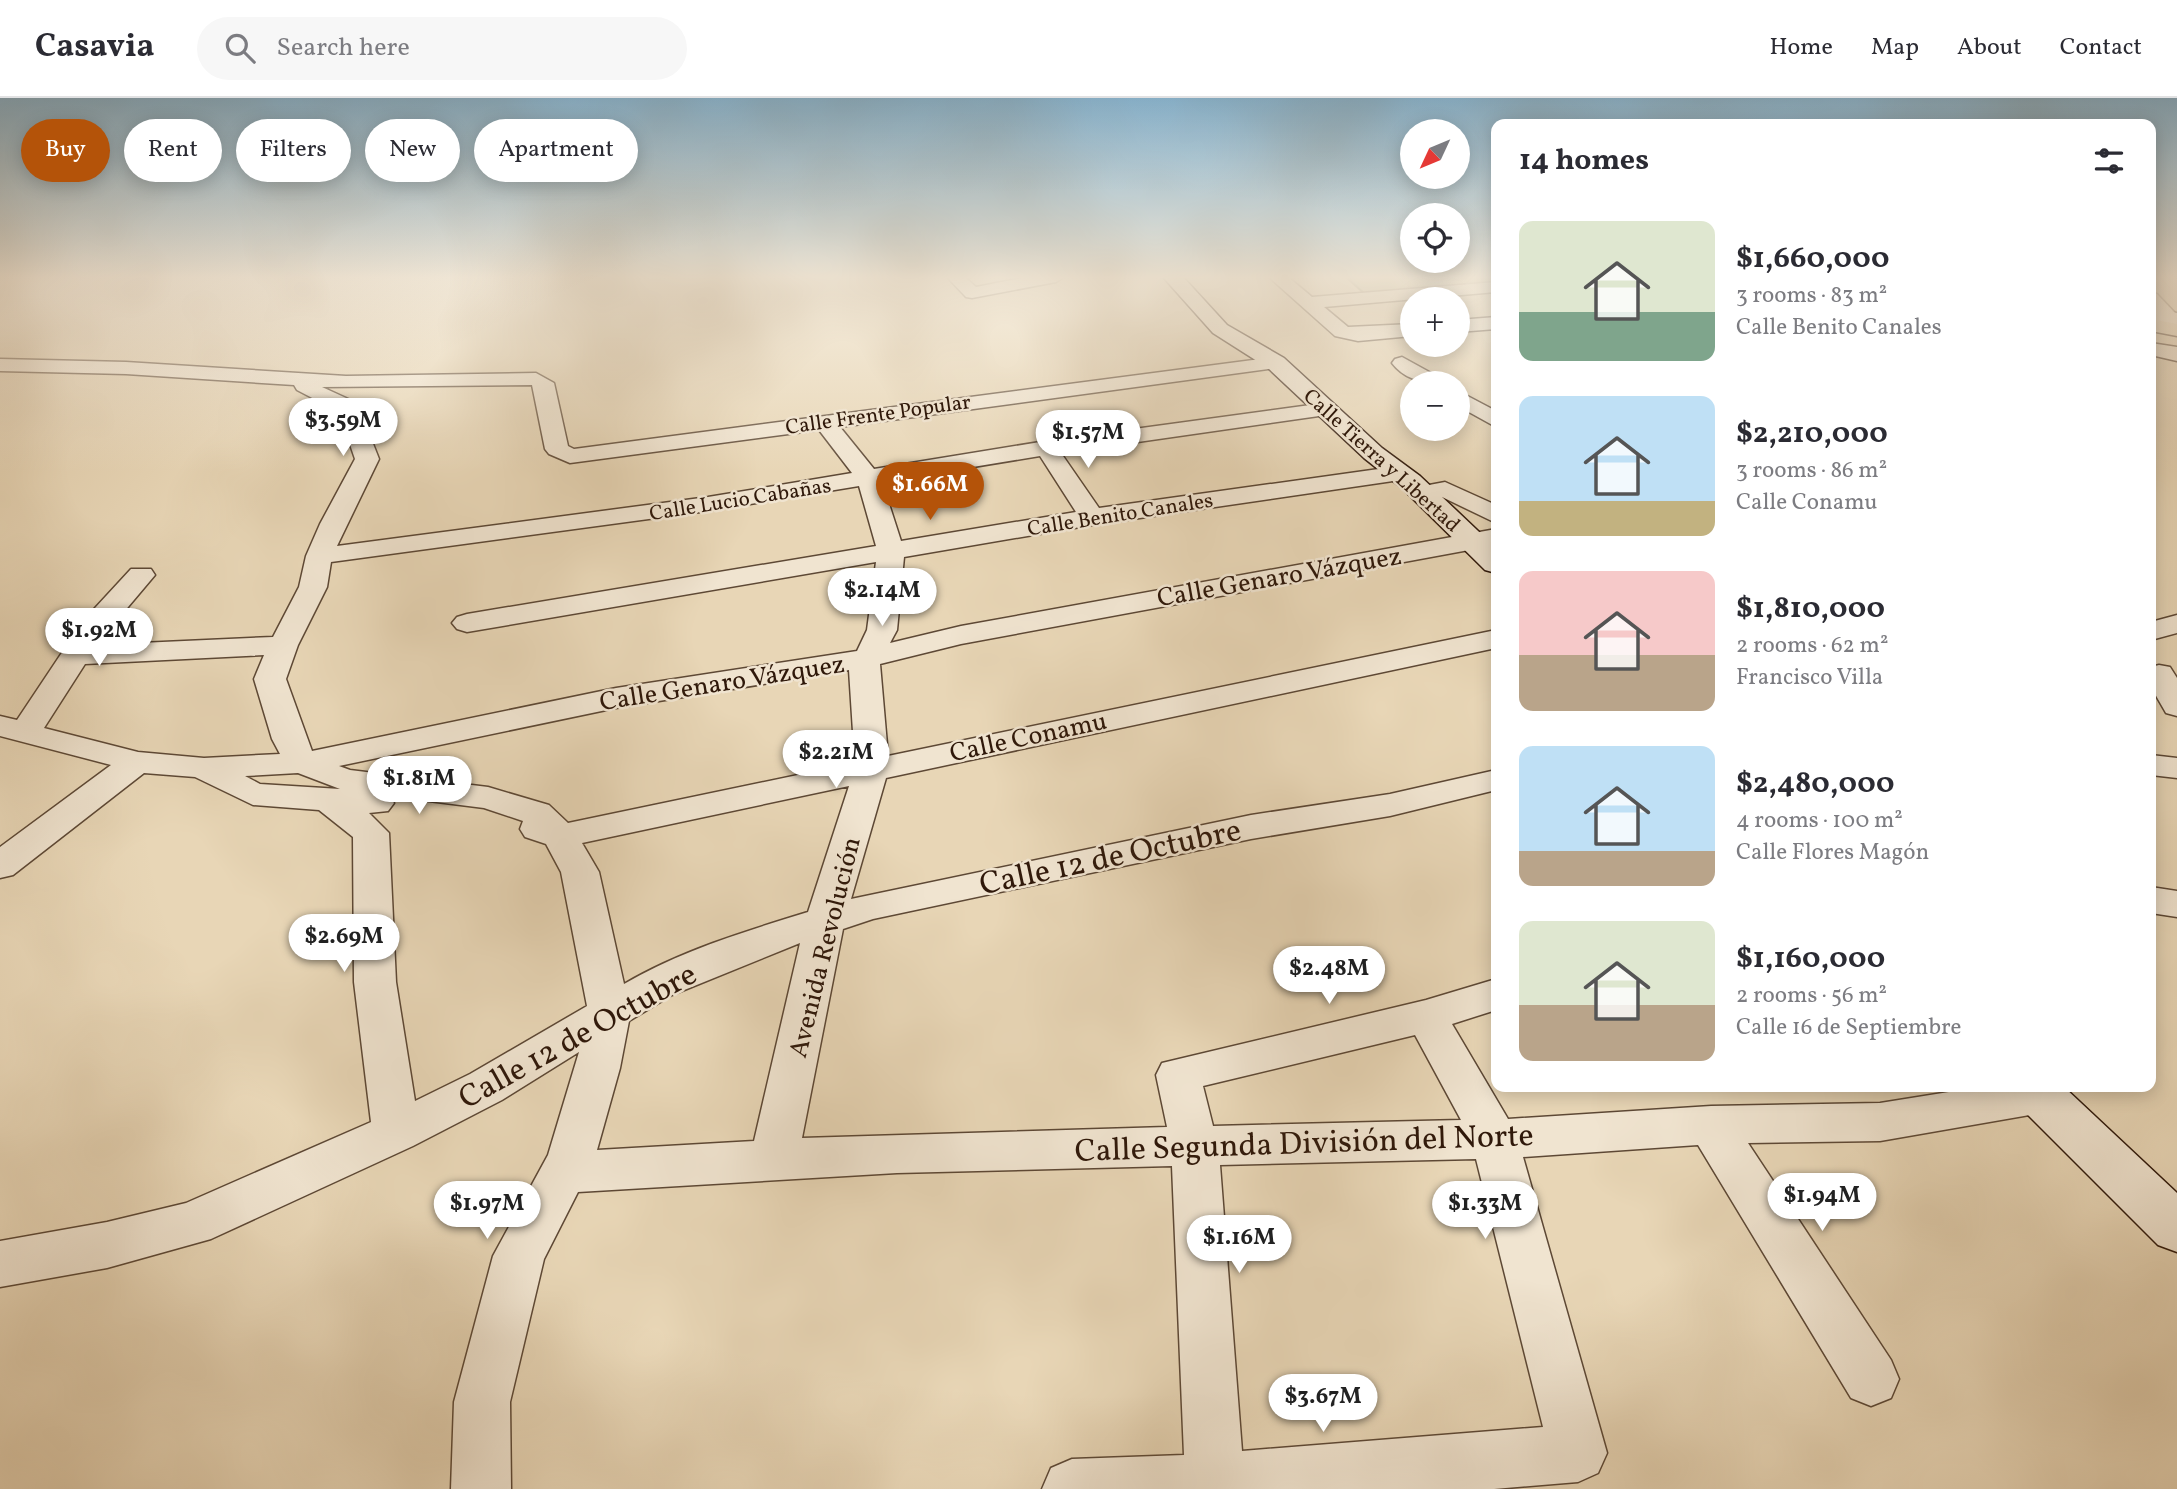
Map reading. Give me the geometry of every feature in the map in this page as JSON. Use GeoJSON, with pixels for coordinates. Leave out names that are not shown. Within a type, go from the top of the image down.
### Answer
{"type":"FeatureCollection","features":[{"type":"Feature","properties":{"kind":"street","name":"Calle Tierra y Libertad"},"geometry":{"type":"LineString","coordinates":[[1241,342],[1276,363],[1373,453],[1484,539]]}},
{"type":"Feature","properties":{"kind":"street"},"geometry":{"type":"LineString","coordinates":[[2156,350],[2177,354]]}},
{"type":"Feature","properties":{"kind":"street","name":"Calle Frente Popular"},"geometry":{"type":"LineString","coordinates":[[280,378],[346,382],[536,379],[544,383],[557,449],[570,457],[1276,363]]}},
{"type":"Feature","properties":{"kind":"street"},"geometry":{"type":"LineString","coordinates":[[1402,363],[1415,371]]}},
{"type":"Feature","properties":{"kind":"street"},"geometry":{"type":"LineString","coordinates":[[0,365],[125,368],[280,378],[313,390],[349,408],[367,459],[319,556],[313,587],[283,645],[270,679],[289,739],[302,763],[344,780],[488,798],[536,813],[560,836],[580,872],[609,1012],[598,1068],[571,1159],[519,1256],[482,1402],[481,1489]]}},
{"type":"Feature","properties":{"kind":"street"},"geometry":{"type":"LineString","coordinates":[[1473,397],[1491,415]]}},
{"type":"Feature","properties":{"kind":"street","name":"Calle Lucio Cabañas"},"geometry":{"type":"LineString","coordinates":[[319,556],[563,525],[869,479],[1046,449],[1325,409]]}},
{"type":"Feature","properties":{"kind":"street","name":"Avenida Revolución"},"geometry":{"type":"LineString","coordinates":[[774,1160],[825,920],[872,768],[864,666],[882,630],[891,552],[869,479],[824,422]]}},
{"type":"Feature","properties":{"kind":"street"},"geometry":{"type":"LineString","coordinates":[[1046,449],[1092,517]]}},
{"type":"Feature","properties":{"kind":"street","name":"Calle Benito Canales"},"geometry":{"type":"LineString","coordinates":[[467,623],[1092,517],[1401,473]]}},
{"type":"Feature","properties":{"kind":"street"},"geometry":{"type":"LineString","coordinates":[[1422,492],[1445,489],[1491,512]]}},
{"type":"Feature","properties":{"kind":"street","name":"Calle Genaro Vázquez"},"geometry":{"type":"LineString","coordinates":[[204,768],[302,763],[616,698],[868,658],[975,632],[1484,539]]}},
{"type":"Feature","properties":{"kind":"street"},"geometry":{"type":"LineString","coordinates":[[141,575],[93,627],[77,655],[12,730],[137,761],[204,768],[253,794],[424,807],[560,836]]}},
{"type":"Feature","properties":{"kind":"street"},"geometry":{"type":"LineString","coordinates":[[2156,630],[2177,624]]}},
{"type":"Feature","properties":{"kind":"street","name":"Calle Conamu"},"geometry":{"type":"LineString","coordinates":[[560,836],[872,768],[1491,640]]}},
{"type":"Feature","properties":{"kind":"street"},"geometry":{"type":"LineString","coordinates":[[77,655],[283,645]]}},
{"type":"Feature","properties":{"kind":"street"},"geometry":{"type":"LineString","coordinates":[[2159,674],[2177,706]]}},
{"type":"Feature","properties":{"kind":"street"},"geometry":{"type":"LineString","coordinates":[[0,866],[137,761]]}},
{"type":"Feature","properties":{"kind":"street"},"geometry":{"type":"LineString","coordinates":[[2156,766],[2177,768]]}},
{"type":"Feature","properties":{"kind":"street","name":"Calle 12 de Octubre"},"geometry":{"type":"LineString","coordinates":[[0,1264],[107,1245],[193,1223],[396,1132],[486,1087],[657,984],[763,940],[869,907],[973,884],[1251,827],[1390,804],[1491,781]]}},
{"type":"Feature","properties":{"kind":"street"},"geometry":{"type":"LineString","coordinates":[[329,800],[371,833],[375,982],[396,1132]]}},
{"type":"Feature","properties":{"kind":"street"},"geometry":{"type":"LineString","coordinates":[[2156,901],[2177,905]]}},
{"type":"Feature","properties":{"kind":"street"},"geometry":{"type":"LineString","coordinates":[[1215,1486],[1195,1146],[1178,1074],[1426,1016],[1491,996]]}},
{"type":"Feature","properties":{"kind":"street"},"geometry":{"type":"LineString","coordinates":[[1072,1489],[1215,1486],[1578,1453],[1495,1139],[1426,1016]]}},
{"type":"Feature","properties":{"kind":"street","name":"Calle Segunda División del Norte"},"geometry":{"type":"LineString","coordinates":[[564,1172],[897,1153],[1495,1139],[1711,1125],[1880,1122],[2032,1092]]}},
{"type":"Feature","properties":{"kind":"street"},"geometry":{"type":"LineString","coordinates":[[2038,1092],[2177,1228]]}},
{"type":"Feature","properties":{"kind":"street"},"geometry":{"type":"LineString","coordinates":[[1711,1125],[1871,1379]]}}]}
